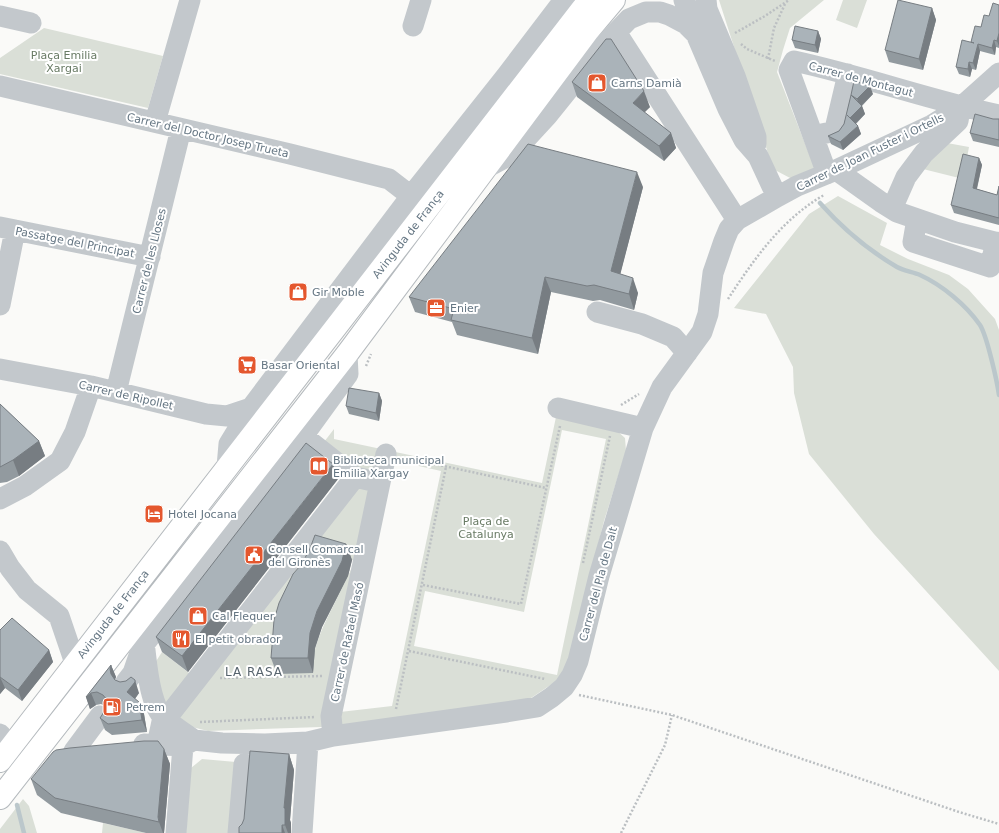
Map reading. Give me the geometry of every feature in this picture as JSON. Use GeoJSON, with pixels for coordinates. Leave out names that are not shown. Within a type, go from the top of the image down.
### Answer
{"type":"FeatureCollection","features":[{"type":"Feature","properties":{"kind":"main road","name":"Avinguda de França"},"geometry":{"type":"LineString","coordinates":[[3,748],[75,663],[589,0]]}},
{"type":"Feature","properties":{"kind":"main road","name":"Avinguda de França"},"geometry":{"type":"LineString","coordinates":[[0,798],[347,354],[588,31],[614,0]]}},
{"type":"Feature","properties":{"kind":"street"},"geometry":{"type":"LineString","coordinates":[[155,122],[190,0]]}},
{"type":"Feature","properties":{"kind":"street"},"geometry":{"type":"LineString","coordinates":[[413,26],[421,0]]}},
{"type":"Feature","properties":{"kind":"street","name":"Avinguda de França"},"geometry":{"type":"LineString","coordinates":[[227,467],[229,444],[251,408],[410,196],[507,75],[564,0]]}},
{"type":"Feature","properties":{"kind":"street"},"geometry":{"type":"LineString","coordinates":[[684,0],[696,34],[728,109],[744,140],[758,156],[777,197]]}},
{"type":"Feature","properties":{"kind":"street"},"geometry":{"type":"LineString","coordinates":[[706,0],[707,9],[724,36],[756,137],[758,156]]}},
{"type":"Feature","properties":{"kind":"street","name":"Avinguda de França"},"geometry":{"type":"LineString","coordinates":[[484,169],[512,154],[547,116],[570,86],[629,19],[646,12],[660,12],[686,24],[696,34]]}},
{"type":"Feature","properties":{"kind":"street"},"geometry":{"type":"LineString","coordinates":[[0,16],[31,23]]}},
{"type":"Feature","properties":{"kind":"street"},"geometry":{"type":"LineString","coordinates":[[616,32],[737,220]]}},
{"type":"Feature","properties":{"kind":"street","name":"Carrer de Montagut"},"geometry":{"type":"LineString","coordinates":[[831,172],[812,136],[789,70],[794,61],[848,74],[961,107],[999,115]]}},
{"type":"Feature","properties":{"kind":"street","name":"Carrer de Joan Fuster i Ortells"},"geometry":{"type":"LineString","coordinates":[[777,197],[932,125],[961,107],[999,73]]}},
{"type":"Feature","properties":{"kind":"street"},"geometry":{"type":"LineString","coordinates":[[812,136],[831,132],[835,129],[848,74]]}},
{"type":"Feature","properties":{"kind":"street","name":"Carrer del Doctor Josep Trueta"},"geometry":{"type":"LineString","coordinates":[[0,86],[282,152],[389,179],[410,196]]}},
{"type":"Feature","properties":{"kind":"street"},"geometry":{"type":"LineString","coordinates":[[897,212],[896,202],[906,177],[924,153],[958,121],[961,107]]}},
{"type":"Feature","properties":{"kind":"street","name":"Carrer de les Lloses"},"geometry":{"type":"LineString","coordinates":[[116,392],[180,129]]}},
{"type":"Feature","properties":{"kind":"street"},"geometry":{"type":"LineString","coordinates":[[831,172],[897,212],[955,232],[998,243]]}},
{"type":"Feature","properties":{"kind":"street","name":"Carrer del Pla de Dalt"},"geometry":{"type":"LineString","coordinates":[[188,743],[243,754],[265,744],[308,742],[333,736],[537,707],[564,687],[572,675],[578,661],[597,583],[643,428],[662,387],[702,332],[708,314],[713,273],[729,229],[737,220],[777,197]]}},
{"type":"Feature","properties":{"kind":"street"},"geometry":{"type":"LineString","coordinates":[[0,305],[8,228]]}},
{"type":"Feature","properties":{"kind":"street","name":"Passatge del Principat"},"geometry":{"type":"LineString","coordinates":[[8,228],[150,257]]}},
{"type":"Feature","properties":{"kind":"street"},"geometry":{"type":"LineString","coordinates":[[597,312],[642,324],[673,337],[687,354]]}},
{"type":"Feature","properties":{"kind":"street"},"geometry":{"type":"LineString","coordinates":[[188,743],[160,730],[130,677],[142,647],[303,436],[348,374],[347,354]]}},
{"type":"Feature","properties":{"kind":"street","name":"Carrer de Ripollet"},"geometry":{"type":"LineString","coordinates":[[0,369],[91,386],[206,414],[227,416],[251,408]]}},
{"type":"Feature","properties":{"kind":"street"},"geometry":{"type":"LineString","coordinates":[[0,499],[25,486],[60,461],[75,432],[91,386]]}},
{"type":"Feature","properties":{"kind":"street"},"geometry":{"type":"LineString","coordinates":[[563,417],[643,428]]}},
{"type":"Feature","properties":{"kind":"street"},"geometry":{"type":"LineString","coordinates":[[303,436],[355,477],[380,482]]}},
{"type":"Feature","properties":{"kind":"street","name":"Carrer de Rafael Masó"},"geometry":{"type":"LineString","coordinates":[[333,736],[331,716],[386,454]]}},
{"type":"Feature","properties":{"kind":"street"},"geometry":{"type":"LineString","coordinates":[[126,746],[160,730],[173,710],[355,477]]}},
{"type":"Feature","properties":{"kind":"street"},"geometry":{"type":"LineString","coordinates":[[203,537],[230,532]]}},
{"type":"Feature","properties":{"kind":"street"},"geometry":{"type":"LineString","coordinates":[[0,551],[10,568],[27,590],[59,616],[75,663]]}},
{"type":"Feature","properties":{"kind":"street"},"geometry":{"type":"LineString","coordinates":[[134,625],[137,640],[145,650],[149,686],[160,730]]}},
{"type":"Feature","properties":{"kind":"street"},"geometry":{"type":"LineString","coordinates":[[74,751],[100,716]]}},
{"type":"Feature","properties":{"kind":"street"},"geometry":{"type":"LineString","coordinates":[[160,730],[188,743]]}},
{"type":"Feature","properties":{"kind":"street"},"geometry":{"type":"LineString","coordinates":[[302,833],[308,742]]}},
{"type":"Feature","properties":{"kind":"street"},"geometry":{"type":"LineString","coordinates":[[176,833],[188,743]]}},
{"type":"Feature","properties":{"kind":"street"},"geometry":{"type":"LineString","coordinates":[[31,758],[97,749]]}},
{"type":"Feature","properties":{"kind":"street"},"geometry":{"type":"LineString","coordinates":[[238,833],[243,754]]}},
{"type":"Feature","properties":{"kind":"path"},"geometry":{"type":"LineString","coordinates":[[724,36],[766,16],[790,0]]}},
{"type":"Feature","properties":{"kind":"path"},"geometry":{"type":"LineString","coordinates":[[724,36],[768,59],[774,28],[786,3]]}},
{"type":"Feature","properties":{"kind":"path"},"geometry":{"type":"LineString","coordinates":[[364,372],[369,357],[373,351]]}},
{"type":"Feature","properties":{"kind":"path"},"geometry":{"type":"LineString","coordinates":[[423,585],[521,604],[560,424],[563,417]]}},
{"type":"Feature","properties":{"kind":"path"},"geometry":{"type":"LineString","coordinates":[[582,567],[610,435]]}},
{"type":"Feature","properties":{"kind":"path"},"geometry":{"type":"LineString","coordinates":[[386,454],[546,488]]}},
{"type":"Feature","properties":{"kind":"path"},"geometry":{"type":"LineString","coordinates":[[396,709],[423,585],[446,467]]}},
{"type":"Feature","properties":{"kind":"path"},"geometry":{"type":"LineString","coordinates":[[409,651],[545,679]]}},
{"type":"Feature","properties":{"kind":"path"},"geometry":{"type":"LineString","coordinates":[[198,678],[340,676]]}},
{"type":"Feature","properties":{"kind":"path"},"geometry":{"type":"LineString","coordinates":[[564,687],[582,696],[672,715],[958,812],[999,824]]}},
{"type":"Feature","properties":{"kind":"path"},"geometry":{"type":"LineString","coordinates":[[389,710],[404,708]]}},
{"type":"Feature","properties":{"kind":"path"},"geometry":{"type":"LineString","coordinates":[[621,833],[665,745],[672,715]]}},
{"type":"Feature","properties":{"kind":"green space"},"geometry":{"type":"Polygon","coordinates":[[[719,0],[824,0],[790,28],[777,72],[815,169],[792,179],[773,169],[719,0]]]}},
{"type":"Feature","properties":{"kind":"green space"},"geometry":{"type":"Polygon","coordinates":[[[843,0],[867,0],[857,28],[836,20],[843,0]]]}},
{"type":"Feature","properties":{"kind":"green space","name":"Plaça Emilia Xargai"},"geometry":{"type":"Polygon","coordinates":[[[44,28],[163,56],[148,108],[0,74],[0,58],[44,28]]]}},
{"type":"Feature","properties":{"kind":"green space"},"geometry":{"type":"Polygon","coordinates":[[[947,143],[969,147],[963,179],[923,169],[947,143]]]}},
{"type":"Feature","properties":{"kind":"green space"},"geometry":{"type":"Polygon","coordinates":[[[838,196],[887,223],[880,245],[908,259],[949,275],[968,289],[995,319],[999,330],[999,671],[874,534],[809,454],[794,393],[793,367],[766,314],[734,308],[809,214],[838,196]]]}},
{"type":"Feature","properties":{"kind":"green space","name":"Plaça de Catalunya"},"geometry":{"type":"Polygon","coordinates":[[[556,417],[615,429],[625,438],[626,451],[604,521],[567,667],[561,678],[528,700],[377,721],[321,727],[208,731],[188,726],[166,710],[153,666],[162,652],[194,677],[346,480],[314,455],[334,429],[334,439],[542,483],[556,417]],[[562,430],[524,612],[425,591],[414,646],[557,675],[606,439],[562,430]],[[392,460],[340,712],[392,706],[441,471],[392,460]],[[321,550],[315,648],[355,561],[321,550]]]}},
{"type":"Feature","properties":{"kind":"green space"},"geometry":{"type":"Polygon","coordinates":[[[202,759],[236,762],[229,833],[186,833],[191,768],[202,759]]]}},
{"type":"Feature","properties":{"kind":"green space"},"geometry":{"type":"Polygon","coordinates":[[[23,799],[29,806],[37,833],[0,833],[0,829],[23,799]]]}},
{"type":"Feature","properties":{"kind":"green space"},"geometry":{"type":"Polygon","coordinates":[[[103,823],[146,833],[102,833],[103,823]]]}},
{"type":"Feature","properties":{"kind":"building"},"geometry":{"type":"Polygon","coordinates":[[[898,0],[932,8],[919,59],[885,50],[898,0]]]}},
{"type":"Feature","properties":{"kind":"building"},"geometry":{"type":"Polygon","coordinates":[[[993,3],[999,5],[999,33],[997,41],[994,40],[992,48],[978,44],[973,63],[969,62],[968,69],[956,67],[962,40],[974,43],[971,42],[975,26],[981,27],[984,15],[989,16],[993,3]]]}},
{"type":"Feature","properties":{"kind":"building"},"geometry":{"type":"Polygon","coordinates":[[[795,26],[818,31],[815,45],[792,40],[795,26]]]}},
{"type":"Feature","properties":{"kind":"building"},"geometry":{"type":"Polygon","coordinates":[[[606,39],[611,39],[644,91],[633,103],[671,133],[659,146],[572,82],[606,39]]]}},
{"type":"Feature","properties":{"kind":"building"},"geometry":{"type":"Polygon","coordinates":[[[854,81],[870,86],[857,99],[851,95],[854,81]]]}},
{"type":"Feature","properties":{"kind":"building"},"geometry":{"type":"Polygon","coordinates":[[[851,95],[862,106],[850,118],[858,126],[840,142],[828,136],[839,131],[844,124],[851,95]]]}},
{"type":"Feature","properties":{"kind":"building"},"geometry":{"type":"Polygon","coordinates":[[[975,114],[993,119],[999,119],[999,140],[970,133],[975,114]]]}},
{"type":"Feature","properties":{"kind":"building"},"geometry":{"type":"Polygon","coordinates":[[[528,144],[637,172],[611,271],[633,278],[629,294],[594,285],[587,286],[545,277],[532,338],[451,320],[454,309],[409,297],[528,144]]]}},
{"type":"Feature","properties":{"kind":"building"},"geometry":{"type":"Polygon","coordinates":[[[963,154],[979,158],[973,188],[997,195],[999,186],[999,218],[951,205],[963,154]]]}},
{"type":"Feature","properties":{"kind":"building"},"geometry":{"type":"Polygon","coordinates":[[[349,388],[379,393],[376,413],[346,406],[349,388]]]}},
{"type":"Feature","properties":{"kind":"building"},"geometry":{"type":"Polygon","coordinates":[[[0,404],[39,441],[13,460],[0,467],[0,404]]]}},
{"type":"Feature","properties":{"kind":"building"},"geometry":{"type":"Polygon","coordinates":[[[306,443],[333,464],[182,656],[156,637],[306,443]]]}},
{"type":"Feature","properties":{"kind":"building"},"geometry":{"type":"Polygon","coordinates":[[[315,535],[346,544],[342,561],[317,611],[310,633],[308,658],[271,658],[274,620],[279,603],[293,574],[309,551],[315,535]]]}},
{"type":"Feature","properties":{"kind":"building"},"geometry":{"type":"Polygon","coordinates":[[[12,618],[49,650],[18,690],[0,677],[0,630],[12,618]]]}},
{"type":"Feature","properties":{"kind":"building"},"geometry":{"type":"Polygon","coordinates":[[[111,665],[111,674],[115,680],[120,682],[126,681],[131,677],[135,680],[127,692],[139,702],[142,720],[108,724],[100,718],[108,706],[107,700],[103,695],[97,692],[91,693],[86,697],[111,665]]]}},
{"type":"Feature","properties":{"kind":"building"},"geometry":{"type":"Polygon","coordinates":[[[144,741],[158,741],[164,749],[158,817],[159,822],[55,798],[31,779],[56,750],[144,741]]]}},
{"type":"Feature","properties":{"kind":"building"},"geometry":{"type":"Polygon","coordinates":[[[250,751],[289,754],[284,808],[285,825],[282,825],[282,833],[239,833],[239,827],[244,819],[250,751]]]}},
{"type":"Feature","properties":{"kind":"waterway"},"geometry":{"type":"LineString","coordinates":[[820,203],[838,222],[866,246],[897,267],[920,275],[937,284],[968,310],[980,325],[986,339],[999,395]]}},
{"type":"Feature","properties":{"kind":"waterway"},"geometry":{"type":"LineString","coordinates":[[17,805],[24,833]]}},
{"type":"Feature","properties":{"kind":"place","name":"Carns Damià"},"geometry":{"type":"Point","coordinates":[597,83]}},
{"type":"Feature","properties":{"kind":"place","name":"Gir Moble"},"geometry":{"type":"Point","coordinates":[298,292]}},
{"type":"Feature","properties":{"kind":"place","name":"Enier"},"geometry":{"type":"Point","coordinates":[436,308]}},
{"type":"Feature","properties":{"kind":"place","name":"Basar Oriental"},"geometry":{"type":"Point","coordinates":[247,365]}},
{"type":"Feature","properties":{"kind":"place","name":"Biblioteca municipal Emilia Xargay"},"geometry":{"type":"Point","coordinates":[319,466]}},
{"type":"Feature","properties":{"kind":"place","name":"Hotel Jocana"},"geometry":{"type":"Point","coordinates":[154,514]}},
{"type":"Feature","properties":{"kind":"place","name":"Consell Comarcal del Gironès"},"geometry":{"type":"Point","coordinates":[254,555]}},
{"type":"Feature","properties":{"kind":"place","name":"Cal Flequer"},"geometry":{"type":"Point","coordinates":[198,616]}},
{"type":"Feature","properties":{"kind":"place","name":"El petit obrador"},"geometry":{"type":"Point","coordinates":[181,639]}},
{"type":"Feature","properties":{"kind":"place","name":"Petrem"},"geometry":{"type":"Point","coordinates":[112,707]}},
{"type":"Feature","properties":{"kind":"district","name":"LA RASA"},"geometry":{"type":"Point","coordinates":[254,672]}}]}
